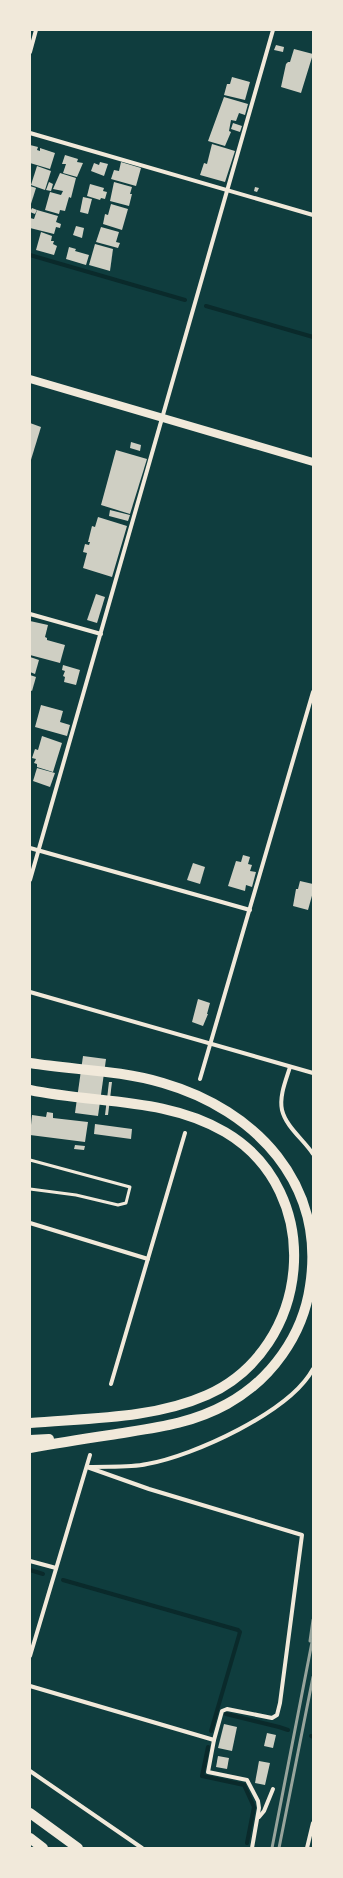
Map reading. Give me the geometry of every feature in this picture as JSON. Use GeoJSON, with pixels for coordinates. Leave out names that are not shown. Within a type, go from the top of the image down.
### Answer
{"type":"FeatureCollection","features":[{"type":"Feature","properties":{"kind":"highway"},"geometry":{"type":"LineString","coordinates":[[30,1063],[137,1077],[163,1082],[186,1090],[212,1103],[236,1118],[259,1136],[277,1154],[292,1175],[302,1197],[309,1222],[313,1245],[313,1264],[308,1297],[300,1323],[288,1347],[272,1368],[252,1388],[229,1403],[206,1415],[182,1424],[111,1434],[30,1440]]}},
{"type":"Feature","properties":{"kind":"highway"},"geometry":{"type":"LineString","coordinates":[[30,1090],[153,1106],[204,1121],[232,1137],[247,1148],[264,1166],[278,1188],[287,1211],[293,1234],[295,1258],[293,1283],[285,1312],[277,1330],[264,1350],[248,1368],[229,1383],[207,1395],[184,1404],[156,1410],[30,1423]]}},
{"type":"Feature","properties":{"kind":"highway"},"geometry":{"type":"LineString","coordinates":[[30,1416],[118,1415]]}},
{"type":"Feature","properties":{"kind":"highway"},"geometry":{"type":"LineString","coordinates":[[30,1448],[111,1434]]}},
{"type":"Feature","properties":{"kind":"highway"},"geometry":{"type":"LineString","coordinates":[[30,1813],[78,1848]]}},
{"type":"Feature","properties":{"kind":"highway"},"geometry":{"type":"LineString","coordinates":[[30,1838],[43,1848]]}},
{"type":"Feature","properties":{"kind":"main road"},"geometry":{"type":"LineString","coordinates":[[30,379],[313,462]]}},
{"type":"Feature","properties":{"kind":"street"},"geometry":{"type":"LineString","coordinates":[[30,52],[36,30]]}},
{"type":"Feature","properties":{"kind":"street"},"geometry":{"type":"LineString","coordinates":[[30,880],[273,30]]}},
{"type":"Feature","properties":{"kind":"street"},"geometry":{"type":"LineString","coordinates":[[30,133],[313,215]]}},
{"type":"Feature","properties":{"kind":"street"},"geometry":{"type":"LineString","coordinates":[[30,614],[101,634]]}},
{"type":"Feature","properties":{"kind":"street"},"geometry":{"type":"LineString","coordinates":[[200,1079],[313,692]]}},
{"type":"Feature","properties":{"kind":"street"},"geometry":{"type":"LineString","coordinates":[[30,848],[250,910]]}},
{"type":"Feature","properties":{"kind":"street"},"geometry":{"type":"LineString","coordinates":[[30,992],[313,1073]]}},
{"type":"Feature","properties":{"kind":"street"},"geometry":{"type":"LineString","coordinates":[[290,1067],[282,1093],[282,1110],[289,1124],[313,1154]]}},
{"type":"Feature","properties":{"kind":"street"},"geometry":{"type":"LineString","coordinates":[[111,1384],[185,1133]]}},
{"type":"Feature","properties":{"kind":"street"},"geometry":{"type":"LineString","coordinates":[[30,1223],[148,1259]]}},
{"type":"Feature","properties":{"kind":"street"},"geometry":{"type":"LineString","coordinates":[[87,1467],[146,1465],[203,1448],[245,1426],[275,1407],[293,1392],[313,1369]]}},
{"type":"Feature","properties":{"kind":"street"},"geometry":{"type":"LineString","coordinates":[[30,1656],[90,1455]]}},
{"type":"Feature","properties":{"kind":"street"},"geometry":{"type":"LineString","coordinates":[[87,1467],[149,1490],[302,1535],[280,1704],[277,1715],[272,1718],[227,1709],[222,1711],[214,1740],[208,1772],[247,1780],[258,1801],[258,1817],[252,1848]]}},
{"type":"Feature","properties":{"kind":"street"},"geometry":{"type":"LineString","coordinates":[[30,1561],[56,1568]]}},
{"type":"Feature","properties":{"kind":"street"},"geometry":{"type":"LineString","coordinates":[[30,1686],[214,1740]]}},
{"type":"Feature","properties":{"kind":"street"},"geometry":{"type":"LineString","coordinates":[[30,1771],[142,1848]]}},
{"type":"Feature","properties":{"kind":"street"},"geometry":{"type":"LineString","coordinates":[[258,1817],[264,1811],[273,1789]]}},
{"type":"Feature","properties":{"kind":"street"},"geometry":{"type":"LineString","coordinates":[[307,1848],[313,1822]]}},
{"type":"Feature","properties":{"kind":"lane"},"geometry":{"type":"LineString","coordinates":[[30,1160],[130,1187],[126,1203],[118,1206],[76,1195],[30,1189]]}},
{"type":"Feature","properties":{"kind":"building"},"geometry":{"type":"Polygon","coordinates":[[[276,45],[284,47],[283,52],[274,50],[276,45]]]}},
{"type":"Feature","properties":{"kind":"building"},"geometry":{"type":"Polygon","coordinates":[[[294,49],[313,54],[301,93],[281,87],[286,64],[290,62],[294,49]]]}},
{"type":"Feature","properties":{"kind":"building"},"geometry":{"type":"Polygon","coordinates":[[[232,77],[250,82],[245,100],[224,95],[227,84],[230,84],[232,77]]]}},
{"type":"Feature","properties":{"kind":"building"},"geometry":{"type":"Polygon","coordinates":[[[224,97],[248,104],[245,115],[239,113],[236,121],[231,120],[229,131],[231,132],[225,146],[208,141],[224,97]]]}},
{"type":"Feature","properties":{"kind":"building"},"geometry":{"type":"Polygon","coordinates":[[[233,123],[242,126],[240,132],[231,129],[233,123]]]}},
{"type":"Feature","properties":{"kind":"building"},"geometry":{"type":"Polygon","coordinates":[[[212,144],[235,151],[225,182],[200,175],[204,163],[207,164],[212,144]]]}},
{"type":"Feature","properties":{"kind":"building"},"geometry":{"type":"Polygon","coordinates":[[[30,145],[38,147],[37,150],[40,151],[40,148],[55,153],[50,169],[30,163],[30,145]]]}},
{"type":"Feature","properties":{"kind":"building"},"geometry":{"type":"Polygon","coordinates":[[[65,155],[78,159],[77,162],[83,163],[77,177],[63,173],[66,164],[62,164],[65,155]]]}},
{"type":"Feature","properties":{"kind":"building"},"geometry":{"type":"Polygon","coordinates":[[[100,162],[108,164],[104,176],[91,171],[94,163],[99,165],[100,162]]]}},
{"type":"Feature","properties":{"kind":"building"},"geometry":{"type":"Polygon","coordinates":[[[121,162],[141,168],[136,186],[111,179],[114,170],[119,171],[121,162]]]}},
{"type":"Feature","properties":{"kind":"building"},"geometry":{"type":"Polygon","coordinates":[[[37,166],[51,171],[45,190],[31,185],[37,166]]]}},
{"type":"Feature","properties":{"kind":"building"},"geometry":{"type":"Polygon","coordinates":[[[60,173],[76,178],[71,198],[69,197],[65,211],[60,210],[59,214],[45,210],[50,192],[61,195],[63,191],[53,189],[60,173]]]}},
{"type":"Feature","properties":{"kind":"building"},"geometry":{"type":"Polygon","coordinates":[[[49,182],[53,184],[51,191],[46,190],[49,182]]]}},
{"type":"Feature","properties":{"kind":"building"},"geometry":{"type":"Polygon","coordinates":[[[114,182],[132,187],[129,206],[110,201],[114,182]]]}},
{"type":"Feature","properties":{"kind":"building"},"geometry":{"type":"Polygon","coordinates":[[[90,184],[104,188],[103,191],[107,192],[105,199],[101,198],[100,200],[87,196],[90,184]]]}},
{"type":"Feature","properties":{"kind":"building"},"geometry":{"type":"Polygon","coordinates":[[[30,186],[36,188],[30,207],[30,186]]]}},
{"type":"Feature","properties":{"kind":"building"},"geometry":{"type":"Polygon","coordinates":[[[255,187],[259,188],[257,192],[254,191],[255,187]]]}},
{"type":"Feature","properties":{"kind":"building"},"geometry":{"type":"Polygon","coordinates":[[[83,197],[92,199],[88,214],[80,212],[83,197]]]}},
{"type":"Feature","properties":{"kind":"building"},"geometry":{"type":"Polygon","coordinates":[[[111,204],[128,209],[122,230],[103,224],[105,214],[108,215],[111,204]]]}},
{"type":"Feature","properties":{"kind":"building"},"geometry":{"type":"Polygon","coordinates":[[[32,208],[37,210],[35,214],[30,212],[32,208]]]}},
{"type":"Feature","properties":{"kind":"building"},"geometry":{"type":"Polygon","coordinates":[[[37,210],[58,216],[56,222],[61,224],[60,228],[56,227],[54,234],[30,228],[30,218],[34,219],[37,210]]]}},
{"type":"Feature","properties":{"kind":"building"},"geometry":{"type":"Polygon","coordinates":[[[76,226],[84,228],[82,238],[73,235],[76,226]]]}},
{"type":"Feature","properties":{"kind":"building"},"geometry":{"type":"Polygon","coordinates":[[[101,227],[119,232],[116,242],[120,243],[118,248],[96,242],[101,227]]]}},
{"type":"Feature","properties":{"kind":"building"},"geometry":{"type":"Polygon","coordinates":[[[41,232],[52,236],[51,241],[54,241],[53,244],[57,246],[54,255],[36,250],[41,232]]]}},
{"type":"Feature","properties":{"kind":"building"},"geometry":{"type":"Polygon","coordinates":[[[95,244],[113,249],[110,271],[89,265],[95,244]]]}},
{"type":"Feature","properties":{"kind":"building"},"geometry":{"type":"Polygon","coordinates":[[[69,247],[76,249],[75,251],[89,255],[86,265],[66,259],[69,247]]]}},
{"type":"Feature","properties":{"kind":"building"},"geometry":{"type":"Polygon","coordinates":[[[30,423],[41,427],[30,463],[30,423]]]}},
{"type":"Feature","properties":{"kind":"building"},"geometry":{"type":"Polygon","coordinates":[[[131,442],[141,445],[140,451],[130,448],[131,442]]]}},
{"type":"Feature","properties":{"kind":"building"},"geometry":{"type":"Polygon","coordinates":[[[116,450],[147,459],[130,514],[101,505],[116,450]]]}},
{"type":"Feature","properties":{"kind":"building"},"geometry":{"type":"Polygon","coordinates":[[[110,510],[130,515],[128,521],[109,516],[110,510]]]}},
{"type":"Feature","properties":{"kind":"building"},"geometry":{"type":"Polygon","coordinates":[[[98,517],[127,526],[112,577],[83,568],[87,553],[83,552],[85,544],[89,545],[90,542],[88,542],[92,526],[95,527],[98,517]]]}},
{"type":"Feature","properties":{"kind":"building"},"geometry":{"type":"Polygon","coordinates":[[[96,594],[105,597],[97,623],[87,620],[96,594]]]}},
{"type":"Feature","properties":{"kind":"building"},"geometry":{"type":"Polygon","coordinates":[[[30,621],[48,625],[45,637],[47,640],[65,645],[60,663],[30,655],[30,621]]]}},
{"type":"Feature","properties":{"kind":"building"},"geometry":{"type":"Polygon","coordinates":[[[30,657],[39,660],[35,674],[30,672],[30,657]]]}},
{"type":"Feature","properties":{"kind":"building"},"geometry":{"type":"Polygon","coordinates":[[[63,665],[80,670],[76,685],[64,682],[65,677],[63,676],[65,671],[62,670],[63,665]]]}},
{"type":"Feature","properties":{"kind":"building"},"geometry":{"type":"Polygon","coordinates":[[[30,675],[36,677],[32,691],[30,690],[30,675]]]}},
{"type":"Feature","properties":{"kind":"building"},"geometry":{"type":"Polygon","coordinates":[[[41,705],[63,711],[60,722],[70,725],[67,736],[35,727],[41,705]]]}},
{"type":"Feature","properties":{"kind":"building"},"geometry":{"type":"Polygon","coordinates":[[[42,736],[62,743],[53,772],[37,767],[37,764],[34,763],[36,759],[32,758],[35,749],[38,750],[42,736]]]}},
{"type":"Feature","properties":{"kind":"building"},"geometry":{"type":"Polygon","coordinates":[[[37,768],[55,773],[50,787],[33,781],[37,768]]]}},
{"type":"Feature","properties":{"kind":"building"},"geometry":{"type":"Polygon","coordinates":[[[243,855],[250,857],[248,864],[252,865],[250,871],[256,872],[252,887],[246,885],[245,891],[228,886],[236,861],[241,862],[243,855]]]}},
{"type":"Feature","properties":{"kind":"building"},"geometry":{"type":"Polygon","coordinates":[[[193,863],[205,867],[200,884],[187,880],[193,863]]]}},
{"type":"Feature","properties":{"kind":"building"},"geometry":{"type":"Polygon","coordinates":[[[300,881],[313,884],[313,892],[308,910],[293,906],[296,889],[298,889],[300,881]]]}},
{"type":"Feature","properties":{"kind":"building"},"geometry":{"type":"Polygon","coordinates":[[[198,999],[210,1003],[208,1014],[203,1026],[192,1022],[198,999]]]}},
{"type":"Feature","properties":{"kind":"building"},"geometry":{"type":"Polygon","coordinates":[[[83,1056],[106,1059],[98,1116],[75,1113],[83,1056]]]}},
{"type":"Feature","properties":{"kind":"building"},"geometry":{"type":"Polygon","coordinates":[[[109,1082],[112,1082],[108,1115],[105,1115],[109,1082]]]}},
{"type":"Feature","properties":{"kind":"building"},"geometry":{"type":"Polygon","coordinates":[[[47,1112],[53,1113],[53,1118],[88,1122],[85,1142],[30,1135],[32,1115],[46,1117],[47,1112]]]}},
{"type":"Feature","properties":{"kind":"building"},"geometry":{"type":"Polygon","coordinates":[[[95,1124],[132,1129],[131,1139],[94,1134],[95,1124]]]}},
{"type":"Feature","properties":{"kind":"building"},"geometry":{"type":"Polygon","coordinates":[[[75,1145],[85,1146],[84,1150],[74,1149],[75,1145]]]}},
{"type":"Feature","properties":{"kind":"building"},"geometry":{"type":"Polygon","coordinates":[[[224,1724],[237,1727],[232,1751],[218,1748],[224,1724]]]}},
{"type":"Feature","properties":{"kind":"building"},"geometry":{"type":"Polygon","coordinates":[[[267,1733],[276,1735],[273,1748],[264,1746],[267,1733]]]}},
{"type":"Feature","properties":{"kind":"building"},"geometry":{"type":"Polygon","coordinates":[[[218,1756],[229,1758],[227,1769],[216,1767],[218,1756]]]}},
{"type":"Feature","properties":{"kind":"building"},"geometry":{"type":"Polygon","coordinates":[[[259,1761],[270,1763],[265,1785],[255,1783],[259,1761]]]}},
{"type":"Feature","properties":{"kind":"waterway"},"geometry":{"type":"LineString","coordinates":[[30,255],[185,300]]}},
{"type":"Feature","properties":{"kind":"waterway"},"geometry":{"type":"LineString","coordinates":[[206,306],[313,337]]}},
{"type":"Feature","properties":{"kind":"waterway"},"geometry":{"type":"LineString","coordinates":[[30,1570],[43,1574]]}},
{"type":"Feature","properties":{"kind":"waterway"},"geometry":{"type":"LineString","coordinates":[[63,1580],[238,1630],[240,1632],[211,1731]]}},
{"type":"Feature","properties":{"kind":"waterway"},"geometry":{"type":"LineString","coordinates":[[226,1714],[288,1730]]}},
{"type":"Feature","properties":{"kind":"waterway"},"geometry":{"type":"LineString","coordinates":[[208,1747],[202,1776],[244,1785],[254,1807],[247,1843]]}},
{"type":"Feature","properties":{"kind":"railway"},"geometry":{"type":"LineString","coordinates":[[310,1641],[313,1620]]}},
{"type":"Feature","properties":{"kind":"railway"},"geometry":{"type":"LineString","coordinates":[[272,1848],[313,1637]]}},
{"type":"Feature","properties":{"kind":"railway"},"geometry":{"type":"LineString","coordinates":[[279,1848],[313,1677]]}}]}
